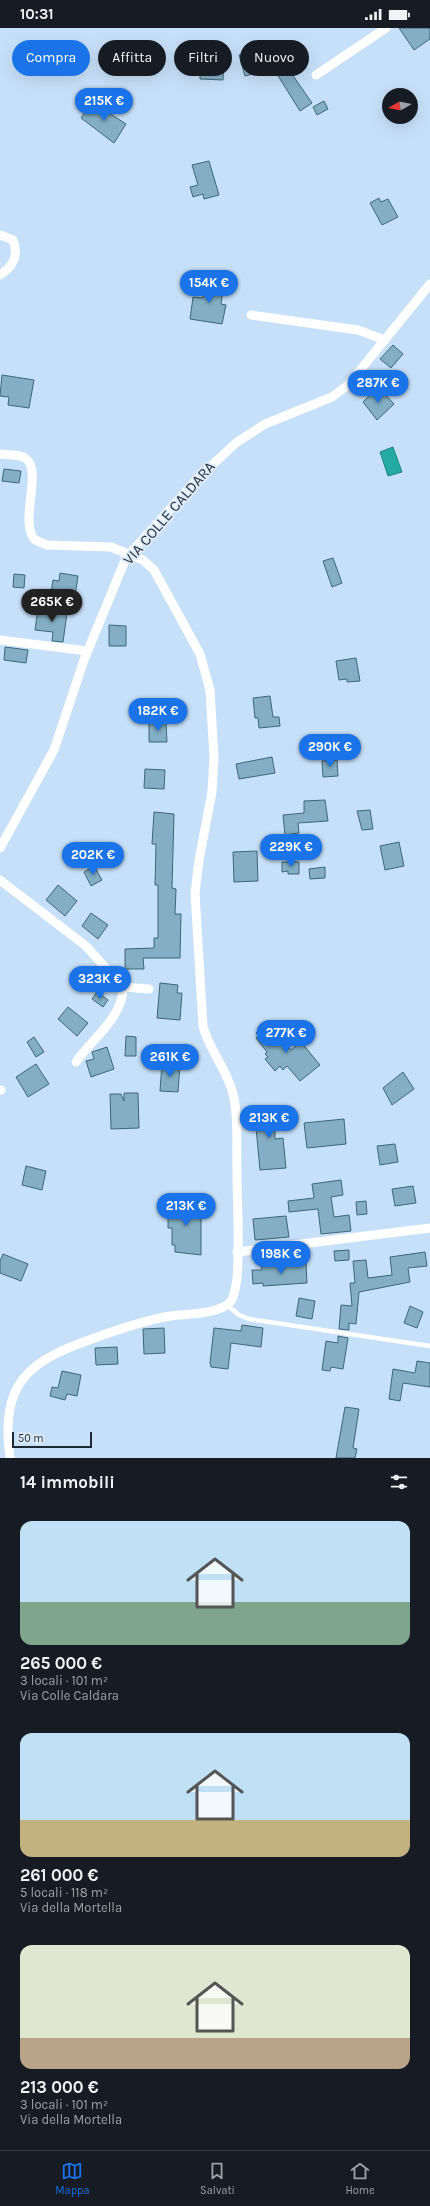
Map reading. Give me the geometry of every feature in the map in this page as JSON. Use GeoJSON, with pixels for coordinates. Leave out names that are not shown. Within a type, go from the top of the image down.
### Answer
{"type":"FeatureCollection","features":[{"type":"Feature","properties":{"kind":"street"},"geometry":{"type":"LineString","coordinates":[[316,75],[386,28]]}},
{"type":"Feature","properties":{"kind":"street"},"geometry":{"type":"LineString","coordinates":[[0,235],[13,240],[15,252],[14,261],[11,267],[0,276]]}},
{"type":"Feature","properties":{"kind":"street","name":"VIA COLLE CALDARA"},"geometry":{"type":"LineString","coordinates":[[0,848],[54,750],[87,651],[120,571],[130,553],[196,480],[227,450],[265,424],[320,403],[339,392],[353,380],[430,284]]}},
{"type":"Feature","properties":{"kind":"street"},"geometry":{"type":"LineString","coordinates":[[251,315],[358,330],[385,340]]}},
{"type":"Feature","properties":{"kind":"street"},"geometry":{"type":"LineString","coordinates":[[0,454],[22,457],[30,464],[32,479],[29,527],[32,537],[37,542],[47,545],[106,546],[130,553],[143,560],[154,570],[197,646],[208,682],[213,737],[212,792],[197,868],[195,912],[203,1026],[212,1049],[229,1081],[236,1106],[238,1252],[236,1288],[232,1299],[227,1305],[203,1312],[157,1319],[123,1328],[57,1352],[29,1368],[14,1385],[3,1410],[2,1429],[10,1458]]}},
{"type":"Feature","properties":{"kind":"street"},"geometry":{"type":"LineString","coordinates":[[0,640],[9,639],[87,651]]}},
{"type":"Feature","properties":{"kind":"street"},"geometry":{"type":"LineString","coordinates":[[0,880],[90,949],[123,987],[149,990]]}},
{"type":"Feature","properties":{"kind":"street"},"geometry":{"type":"LineString","coordinates":[[76,1062],[116,1013],[122,1000],[123,987]]}},
{"type":"Feature","properties":{"kind":"street"},"geometry":{"type":"LineString","coordinates":[[238,1252],[430,1228]]}},
{"type":"Feature","properties":{"kind":"lane"},"geometry":{"type":"LineString","coordinates":[[227,1305],[239,1316],[248,1319],[430,1346]]}},
{"type":"Feature","properties":{"kind":"shaded area"},"geometry":{"type":"Polygon","coordinates":[[[393,447],[402,472],[388,476],[380,452],[393,447]]]}},
{"type":"Feature","properties":{"kind":"building"},"geometry":{"type":"Polygon","coordinates":[[[399,28],[430,28],[430,39],[414,50],[399,28]]]}},
{"type":"Feature","properties":{"kind":"building"},"geometry":{"type":"Polygon","coordinates":[[[200,76],[223,76],[223,80],[200,79],[200,76]]]}},
{"type":"Feature","properties":{"kind":"building"},"geometry":{"type":"Polygon","coordinates":[[[278,76],[293,76],[312,103],[300,111],[278,76]]]}},
{"type":"Feature","properties":{"kind":"building"},"geometry":{"type":"Polygon","coordinates":[[[324,101],[328,109],[317,115],[313,107],[324,101]]]}},
{"type":"Feature","properties":{"kind":"building"},"geometry":{"type":"Polygon","coordinates":[[[92,102],[126,124],[114,143],[81,118],[92,102]]]}},
{"type":"Feature","properties":{"kind":"building"},"geometry":{"type":"Polygon","coordinates":[[[209,161],[219,195],[204,199],[203,194],[193,197],[190,187],[198,185],[192,165],[209,161]]]}},
{"type":"Feature","properties":{"kind":"building"},"geometry":{"type":"Polygon","coordinates":[[[379,198],[381,202],[388,199],[398,217],[382,225],[370,203],[379,198]]]}},
{"type":"Feature","properties":{"kind":"building"},"geometry":{"type":"Polygon","coordinates":[[[205,281],[224,284],[221,304],[226,305],[222,324],[190,319],[193,297],[203,298],[205,281]]]}},
{"type":"Feature","properties":{"kind":"building"},"geometry":{"type":"Polygon","coordinates":[[[393,345],[403,354],[391,368],[380,359],[393,345]]]}},
{"type":"Feature","properties":{"kind":"building"},"geometry":{"type":"Polygon","coordinates":[[[2,375],[34,380],[29,408],[8,405],[9,397],[0,396],[2,375]]]}},
{"type":"Feature","properties":{"kind":"building"},"geometry":{"type":"Polygon","coordinates":[[[380,389],[394,404],[377,420],[363,402],[373,392],[376,394],[380,389]]]}},
{"type":"Feature","properties":{"kind":"building"},"geometry":{"type":"Polygon","coordinates":[[[4,469],[21,471],[19,483],[2,481],[4,469]]]}},
{"type":"Feature","properties":{"kind":"building"},"geometry":{"type":"Polygon","coordinates":[[[333,558],[342,583],[332,587],[323,561],[333,558]]]}},
{"type":"Feature","properties":{"kind":"building"},"geometry":{"type":"Polygon","coordinates":[[[60,573],[78,576],[75,596],[51,593],[53,580],[59,581],[60,573]]]}},
{"type":"Feature","properties":{"kind":"building"},"geometry":{"type":"Polygon","coordinates":[[[14,574],[25,575],[24,588],[13,587],[14,574]]]}},
{"type":"Feature","properties":{"kind":"building"},"geometry":{"type":"Polygon","coordinates":[[[38,608],[67,613],[63,642],[52,641],[53,632],[35,630],[38,608]]]}},
{"type":"Feature","properties":{"kind":"building"},"geometry":{"type":"Polygon","coordinates":[[[109,625],[126,626],[126,646],[109,646],[109,625]]]}},
{"type":"Feature","properties":{"kind":"building"},"geometry":{"type":"Polygon","coordinates":[[[5,647],[28,650],[26,663],[4,660],[5,647]]]}},
{"type":"Feature","properties":{"kind":"building"},"geometry":{"type":"Polygon","coordinates":[[[356,658],[360,681],[347,682],[347,679],[339,680],[336,661],[356,658]]]}},
{"type":"Feature","properties":{"kind":"building"},"geometry":{"type":"Polygon","coordinates":[[[270,696],[273,717],[279,717],[280,726],[259,728],[258,718],[255,718],[253,698],[270,696]]]}},
{"type":"Feature","properties":{"kind":"building"},"geometry":{"type":"Polygon","coordinates":[[[149,722],[166,722],[167,742],[149,742],[149,722]]]}},
{"type":"Feature","properties":{"kind":"building"},"geometry":{"type":"Polygon","coordinates":[[[272,757],[275,773],[239,779],[236,764],[272,757]]]}},
{"type":"Feature","properties":{"kind":"building"},"geometry":{"type":"Polygon","coordinates":[[[337,760],[338,776],[323,777],[322,761],[337,760]]]}},
{"type":"Feature","properties":{"kind":"building"},"geometry":{"type":"Polygon","coordinates":[[[145,769],[165,770],[164,789],[144,788],[145,769]]]}},
{"type":"Feature","properties":{"kind":"building"},"geometry":{"type":"Polygon","coordinates":[[[325,800],[328,821],[298,823],[299,833],[285,835],[283,815],[304,813],[304,801],[325,800]]]}},
{"type":"Feature","properties":{"kind":"building"},"geometry":{"type":"Polygon","coordinates":[[[370,810],[373,829],[362,830],[357,811],[370,810]]]}},
{"type":"Feature","properties":{"kind":"building"},"geometry":{"type":"Polygon","coordinates":[[[154,812],[174,814],[172,888],[176,889],[175,914],[181,914],[180,958],[143,958],[144,969],[125,969],[125,949],[154,948],[154,938],[158,938],[158,885],[155,885],[156,844],[152,844],[154,812]]]}},
{"type":"Feature","properties":{"kind":"building"},"geometry":{"type":"Polygon","coordinates":[[[399,842],[404,866],[385,870],[380,846],[399,842]]]}},
{"type":"Feature","properties":{"kind":"building"},"geometry":{"type":"Polygon","coordinates":[[[257,851],[258,881],[234,882],[233,852],[257,851]]]}},
{"type":"Feature","properties":{"kind":"building"},"geometry":{"type":"Polygon","coordinates":[[[282,862],[299,862],[299,874],[288,874],[288,871],[282,872],[282,862]]]}},
{"type":"Feature","properties":{"kind":"building"},"geometry":{"type":"Polygon","coordinates":[[[94,866],[102,880],[91,886],[84,872],[94,866]]]}},
{"type":"Feature","properties":{"kind":"building"},"geometry":{"type":"Polygon","coordinates":[[[325,867],[325,878],[310,879],[309,869],[325,867]]]}},
{"type":"Feature","properties":{"kind":"building"},"geometry":{"type":"Polygon","coordinates":[[[58,885],[77,901],[65,916],[46,900],[58,885]]]}},
{"type":"Feature","properties":{"kind":"building"},"geometry":{"type":"Polygon","coordinates":[[[91,913],[108,925],[98,939],[82,926],[91,913]]]}},
{"type":"Feature","properties":{"kind":"building"},"geometry":{"type":"Polygon","coordinates":[[[160,983],[178,985],[177,993],[182,993],[180,1020],[157,1018],[160,983]]]}},
{"type":"Feature","properties":{"kind":"building"},"geometry":{"type":"Polygon","coordinates":[[[97,992],[108,1000],[103,1007],[92,999],[97,992]]]}},
{"type":"Feature","properties":{"kind":"building"},"geometry":{"type":"Polygon","coordinates":[[[68,1007],[88,1023],[77,1036],[58,1019],[68,1007]]]}},
{"type":"Feature","properties":{"kind":"building"},"geometry":{"type":"Polygon","coordinates":[[[268,1023],[291,1050],[301,1042],[320,1065],[300,1081],[287,1066],[283,1070],[280,1066],[275,1071],[265,1059],[268,1057],[265,1054],[267,1052],[256,1038],[259,1036],[256,1033],[268,1023]]]}},
{"type":"Feature","properties":{"kind":"building"},"geometry":{"type":"Polygon","coordinates":[[[126,1036],[136,1037],[136,1056],[125,1056],[126,1036]]]}},
{"type":"Feature","properties":{"kind":"building"},"geometry":{"type":"Polygon","coordinates":[[[34,1037],[44,1052],[36,1057],[27,1042],[34,1037]]]}},
{"type":"Feature","properties":{"kind":"building"},"geometry":{"type":"Polygon","coordinates":[[[107,1047],[114,1069],[91,1077],[86,1061],[94,1059],[92,1052],[107,1047]]]}},
{"type":"Feature","properties":{"kind":"building"},"geometry":{"type":"Polygon","coordinates":[[[162,1063],[180,1064],[178,1092],[160,1091],[162,1063]]]}},
{"type":"Feature","properties":{"kind":"building"},"geometry":{"type":"Polygon","coordinates":[[[36,1064],[49,1084],[28,1097],[16,1077],[36,1064]]]}},
{"type":"Feature","properties":{"kind":"building"},"geometry":{"type":"Polygon","coordinates":[[[403,1072],[414,1089],[392,1105],[383,1088],[403,1072]]]}},
{"type":"Feature","properties":{"kind":"building"},"geometry":{"type":"Polygon","coordinates":[[[124,1093],[138,1093],[139,1128],[111,1129],[110,1094],[121,1094],[124,1101],[124,1093]]]}},
{"type":"Feature","properties":{"kind":"building"},"geometry":{"type":"Polygon","coordinates":[[[278,1106],[279,1121],[275,1121],[275,1139],[283,1138],[286,1168],[260,1170],[254,1107],[278,1106]]]}},
{"type":"Feature","properties":{"kind":"building"},"geometry":{"type":"Polygon","coordinates":[[[344,1119],[346,1144],[307,1148],[304,1123],[344,1119]]]}},
{"type":"Feature","properties":{"kind":"building"},"geometry":{"type":"Polygon","coordinates":[[[395,1144],[398,1162],[380,1165],[377,1146],[395,1144]]]}},
{"type":"Feature","properties":{"kind":"building"},"geometry":{"type":"Polygon","coordinates":[[[26,1166],[46,1171],[42,1190],[22,1185],[26,1166]]]}},
{"type":"Feature","properties":{"kind":"building"},"geometry":{"type":"Polygon","coordinates":[[[341,1180],[343,1195],[331,1197],[334,1217],[349,1215],[351,1231],[321,1234],[318,1209],[289,1212],[288,1201],[314,1198],[312,1184],[341,1180]]]}},
{"type":"Feature","properties":{"kind":"building"},"geometry":{"type":"Polygon","coordinates":[[[413,1186],[416,1203],[395,1206],[392,1189],[413,1186]]]}},
{"type":"Feature","properties":{"kind":"building"},"geometry":{"type":"Polygon","coordinates":[[[366,1201],[367,1214],[357,1215],[356,1202],[366,1201]]]}},
{"type":"Feature","properties":{"kind":"building"},"geometry":{"type":"Polygon","coordinates":[[[201,1203],[201,1255],[175,1252],[175,1245],[172,1245],[172,1228],[168,1228],[168,1204],[201,1203]]]}},
{"type":"Feature","properties":{"kind":"building"},"geometry":{"type":"Polygon","coordinates":[[[286,1216],[289,1237],[255,1240],[253,1219],[286,1216]]]}},
{"type":"Feature","properties":{"kind":"building"},"geometry":{"type":"Polygon","coordinates":[[[349,1250],[349,1260],[335,1261],[334,1251],[349,1250]]]}},
{"type":"Feature","properties":{"kind":"building"},"geometry":{"type":"Polygon","coordinates":[[[425,1252],[427,1266],[408,1268],[410,1282],[359,1292],[356,1324],[349,1323],[349,1330],[339,1329],[341,1305],[352,1306],[350,1283],[355,1283],[353,1261],[366,1260],[368,1278],[392,1275],[390,1257],[425,1252]]]}},
{"type":"Feature","properties":{"kind":"building"},"geometry":{"type":"Polygon","coordinates":[[[3,1254],[28,1264],[21,1281],[0,1273],[0,1261],[3,1254]]]}},
{"type":"Feature","properties":{"kind":"building"},"geometry":{"type":"Polygon","coordinates":[[[306,1263],[307,1283],[263,1286],[263,1283],[253,1284],[252,1270],[262,1270],[261,1266],[306,1263]]]}},
{"type":"Feature","properties":{"kind":"building"},"geometry":{"type":"Polygon","coordinates":[[[299,1298],[315,1301],[312,1319],[296,1316],[299,1298]]]}},
{"type":"Feature","properties":{"kind":"building"},"geometry":{"type":"Polygon","coordinates":[[[410,1306],[423,1312],[417,1328],[404,1323],[410,1306]]]}},
{"type":"Feature","properties":{"kind":"building"},"geometry":{"type":"Polygon","coordinates":[[[242,1325],[263,1328],[261,1347],[231,1343],[228,1369],[211,1367],[210,1363],[214,1328],[241,1331],[242,1325]]]}},
{"type":"Feature","properties":{"kind":"building"},"geometry":{"type":"Polygon","coordinates":[[[164,1328],[165,1353],[144,1354],[143,1329],[164,1328]]]}},
{"type":"Feature","properties":{"kind":"building"},"geometry":{"type":"Polygon","coordinates":[[[338,1336],[348,1338],[343,1369],[331,1367],[330,1371],[322,1370],[326,1341],[338,1343],[338,1336]]]}},
{"type":"Feature","properties":{"kind":"building"},"geometry":{"type":"Polygon","coordinates":[[[117,1347],[118,1364],[96,1365],[95,1348],[117,1347]]]}},
{"type":"Feature","properties":{"kind":"building"},"geometry":{"type":"Polygon","coordinates":[[[417,1361],[430,1363],[430,1387],[403,1383],[400,1401],[389,1399],[393,1369],[415,1373],[417,1361]]]}},
{"type":"Feature","properties":{"kind":"building"},"geometry":{"type":"Polygon","coordinates":[[[62,1371],[81,1375],[77,1396],[67,1394],[65,1400],[50,1396],[52,1387],[58,1388],[62,1371]]]}},
{"type":"Feature","properties":{"kind":"building"},"geometry":{"type":"Polygon","coordinates":[[[345,1407],[359,1409],[353,1448],[357,1449],[355,1458],[336,1458],[345,1407]]]}}]}
